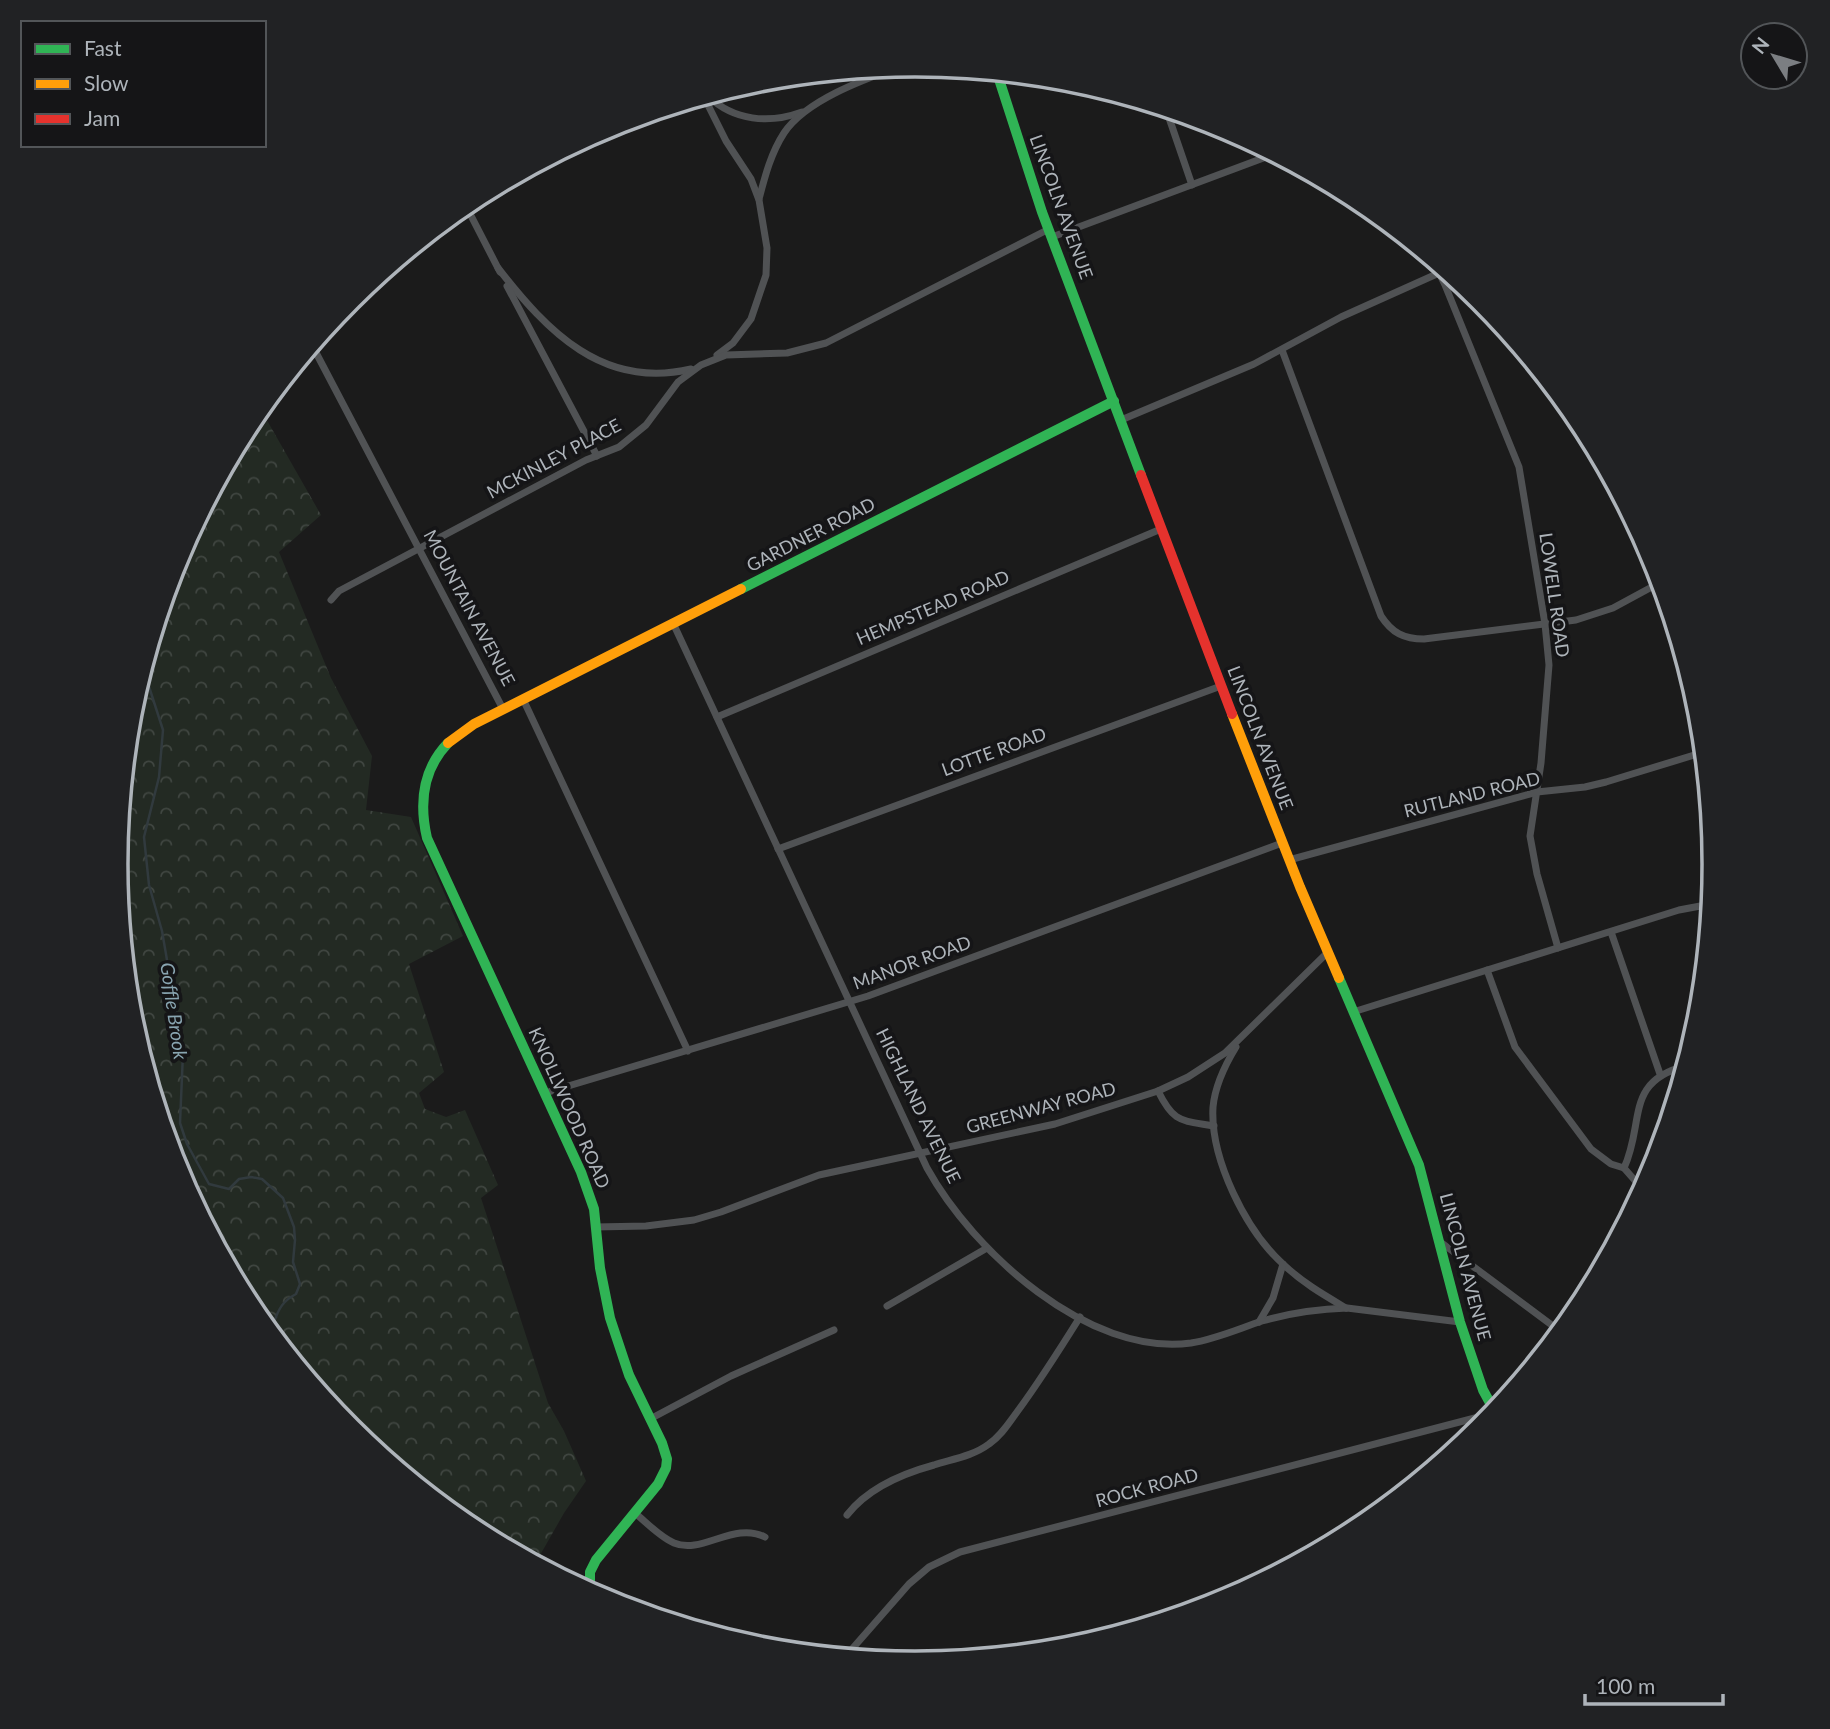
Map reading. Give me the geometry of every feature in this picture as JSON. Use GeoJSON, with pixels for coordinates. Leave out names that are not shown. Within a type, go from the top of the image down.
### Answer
{"type":"FeatureCollection","features":[{"type":"Feature","properties":{"kind":"street"},"geometry":{"type":"LineString","coordinates":[[717,103],[735,113],[761,120],[789,117],[870,79]]}},
{"type":"Feature","properties":{"kind":"street","name":"LINCOLN AVENUE"},"geometry":{"type":"LineString","coordinates":[[999,82],[1050,233],[1282,843],[1419,1165],[1460,1322],[1490,1402]]}},
{"type":"Feature","properties":{"kind":"street"},"geometry":{"type":"LineString","coordinates":[[498,268],[526,304],[553,331],[586,354],[609,365],[630,370],[670,372],[701,365],[723,351],[751,319],[762,291],[767,248],[759,200],[751,179],[726,141],[710,104]]}},
{"type":"Feature","properties":{"kind":"street"},"geometry":{"type":"LineString","coordinates":[[759,200],[773,153],[783,133],[805,110]]}},
{"type":"Feature","properties":{"kind":"street"},"geometry":{"type":"LineString","coordinates":[[1170,120],[1192,185]]}},
{"type":"Feature","properties":{"kind":"street","name":"MCKINLEY PLACE"},"geometry":{"type":"LineString","coordinates":[[331,600],[338,591],[418,548],[586,460],[619,447],[646,425],[678,382],[701,365],[726,355],[787,353],[826,343],[1050,233],[1263,158]]}},
{"type":"Feature","properties":{"kind":"street"},"geometry":{"type":"LineString","coordinates":[[471,215],[597,456]]}},
{"type":"Feature","properties":{"kind":"street"},"geometry":{"type":"LineString","coordinates":[[1121,420],[1254,364],[1341,317],[1436,274]]}},
{"type":"Feature","properties":{"kind":"street","name":"LOWELL ROAD"},"geometry":{"type":"LineString","coordinates":[[1442,279],[1519,467],[1545,624],[1549,666],[1530,836],[1537,874],[1558,948]]}},
{"type":"Feature","properties":{"kind":"street"},"geometry":{"type":"LineString","coordinates":[[1282,350],[1381,616],[1387,625],[1402,636],[1423,639],[1597,615],[1652,587]]}},
{"type":"Feature","properties":{"kind":"street","name":"MOUNTAIN AVENUE"},"geometry":{"type":"LineString","coordinates":[[316,353],[503,709],[523,699],[688,1051]]}},
{"type":"Feature","properties":{"kind":"street","name":"GARDNER ROAD"},"geometry":{"type":"LineString","coordinates":[[523,699],[1114,401]]}},
{"type":"Feature","properties":{"kind":"street","name":"HEMPSTEAD ROAD"},"geometry":{"type":"LineString","coordinates":[[717,717],[1161,528]]}},
{"type":"Feature","properties":{"kind":"street","name":"HIGHLAND AVENUE"},"geometry":{"type":"LineString","coordinates":[[674,623],[921,1154],[948,1202],[987,1248],[1039,1293],[1080,1317],[1113,1332],[1163,1343],[1211,1339],[1259,1322],[1305,1311],[1347,1308],[1460,1322]]}},
{"type":"Feature","properties":{"kind":"street","name":"LOTTE ROAD"},"geometry":{"type":"LineString","coordinates":[[778,849],[1221,685]]}},
{"type":"Feature","properties":{"kind":"street","name":"KNOLLWOOD ROAD"},"geometry":{"type":"LineString","coordinates":[[503,709],[460,731],[437,754],[426,779],[423,816],[427,838],[581,1172],[594,1209],[600,1268],[610,1318],[629,1375],[666,1454],[667,1464],[658,1484],[596,1560],[590,1572],[590,1581]]}},
{"type":"Feature","properties":{"kind":"street","name":"RUTLAND ROAD"},"geometry":{"type":"LineString","coordinates":[[1289,860],[1537,792],[1606,782],[1695,755]]}},
{"type":"Feature","properties":{"kind":"street","name":"MANOR ROAD"},"geometry":{"type":"LineString","coordinates":[[545,1093],[850,1002],[1282,843]]}},
{"type":"Feature","properties":{"kind":"street"},"geometry":{"type":"LineString","coordinates":[[1353,1012],[1679,910],[1701,906]]}},
{"type":"Feature","properties":{"kind":"street"},"geometry":{"type":"LineString","coordinates":[[1611,932],[1660,1074]]}},
{"type":"Feature","properties":{"kind":"street","name":"GREENWAY ROAD"},"geometry":{"type":"LineString","coordinates":[[595,1227],[646,1226],[694,1220],[819,1175],[1055,1124],[1158,1091],[1207,1066],[1244,1035],[1328,952]]}},
{"type":"Feature","properties":{"kind":"street"},"geometry":{"type":"LineString","coordinates":[[1487,970],[1516,1048],[1591,1149],[1611,1164],[1624,1168],[1635,1182]]}},
{"type":"Feature","properties":{"kind":"street"},"geometry":{"type":"LineString","coordinates":[[1244,1035],[1219,1083],[1213,1105],[1213,1126],[1220,1157],[1236,1196],[1259,1236],[1283,1264],[1321,1294],[1347,1308]]}},
{"type":"Feature","properties":{"kind":"street"},"geometry":{"type":"LineString","coordinates":[[1624,1168],[1634,1143],[1642,1098],[1660,1074],[1676,1069]]}},
{"type":"Feature","properties":{"kind":"street"},"geometry":{"type":"LineString","coordinates":[[1158,1091],[1168,1111],[1180,1120],[1213,1126]]}},
{"type":"Feature","properties":{"kind":"street"},"geometry":{"type":"LineString","coordinates":[[1439,1241],[1553,1326]]}},
{"type":"Feature","properties":{"kind":"street"},"geometry":{"type":"LineString","coordinates":[[887,1306],[987,1248]]}},
{"type":"Feature","properties":{"kind":"street"},"geometry":{"type":"LineString","coordinates":[[1259,1322],[1273,1298],[1283,1264]]}},
{"type":"Feature","properties":{"kind":"street"},"geometry":{"type":"LineString","coordinates":[[847,1515],[865,1495],[886,1483],[932,1465],[973,1454],[990,1444],[1048,1369],[1080,1317]]}},
{"type":"Feature","properties":{"kind":"street"},"geometry":{"type":"LineString","coordinates":[[650,1419],[730,1376],[835,1330]]}},
{"type":"Feature","properties":{"kind":"street","name":"ROCK ROAD"},"geometry":{"type":"LineString","coordinates":[[852,1649],[909,1584],[929,1567],[960,1552],[1475,1418]]}},
{"type":"Feature","properties":{"kind":"street"},"geometry":{"type":"LineString","coordinates":[[635,1513],[677,1544],[697,1544],[741,1532],[765,1537]]}},
{"type":"Feature","properties":{"kind":"green space"},"geometry":{"type":"Polygon","coordinates":[[[266,419],[321,515],[279,552],[331,678],[372,756],[366,810],[411,817],[463,936],[409,964],[444,1072],[419,1093],[425,1109],[446,1117],[465,1110],[498,1185],[481,1198],[548,1403],[564,1431],[586,1481],[540,1556],[477,1519],[436,1489],[396,1457],[323,1384],[260,1302],[233,1258],[187,1166],[154,1068],[134,967],[129,916],[129,813],[134,762],[154,661],[187,563],[233,471],[266,419]]]}},
{"type":"Feature","properties":{"kind":"waterway","name":"Goffle Brook"},"geometry":{"type":"LineString","coordinates":[[149,685],[163,730],[159,777],[144,837],[149,885],[162,931],[183,1053],[180,1123],[187,1144],[209,1184],[229,1189],[239,1179],[262,1179],[283,1198],[294,1227],[293,1262],[300,1284],[296,1294],[282,1305],[274,1322]]}},
{"type":"Feature","properties":{"kind":"traffic: fast"},"geometry":{"type":"LineString","coordinates":[[1000,82],[1042,212],[1141,475]]}},
{"type":"Feature","properties":{"kind":"traffic: fast"},"geometry":{"type":"LineString","coordinates":[[741,589],[1114,401]]}},
{"type":"Feature","properties":{"kind":"traffic: fast"},"geometry":{"type":"LineString","coordinates":[[448,743],[433,764],[425,787],[423,812],[427,838],[581,1172],[594,1209],[600,1268],[610,1318],[629,1375],[667,1459],[666,1468],[658,1484],[596,1560],[590,1572],[590,1581]]}},
{"type":"Feature","properties":{"kind":"traffic: fast"},"geometry":{"type":"LineString","coordinates":[[1339,978],[1419,1165],[1460,1322],[1490,1402]]}},
{"type":"Feature","properties":{"kind":"traffic: slow"},"geometry":{"type":"LineString","coordinates":[[448,743],[474,724],[741,589]]}},
{"type":"Feature","properties":{"kind":"traffic: slow"},"geometry":{"type":"LineString","coordinates":[[1232,714],[1339,978]]}},
{"type":"Feature","properties":{"kind":"traffic: jam"},"geometry":{"type":"LineString","coordinates":[[1141,475],[1232,714]]}}]}
